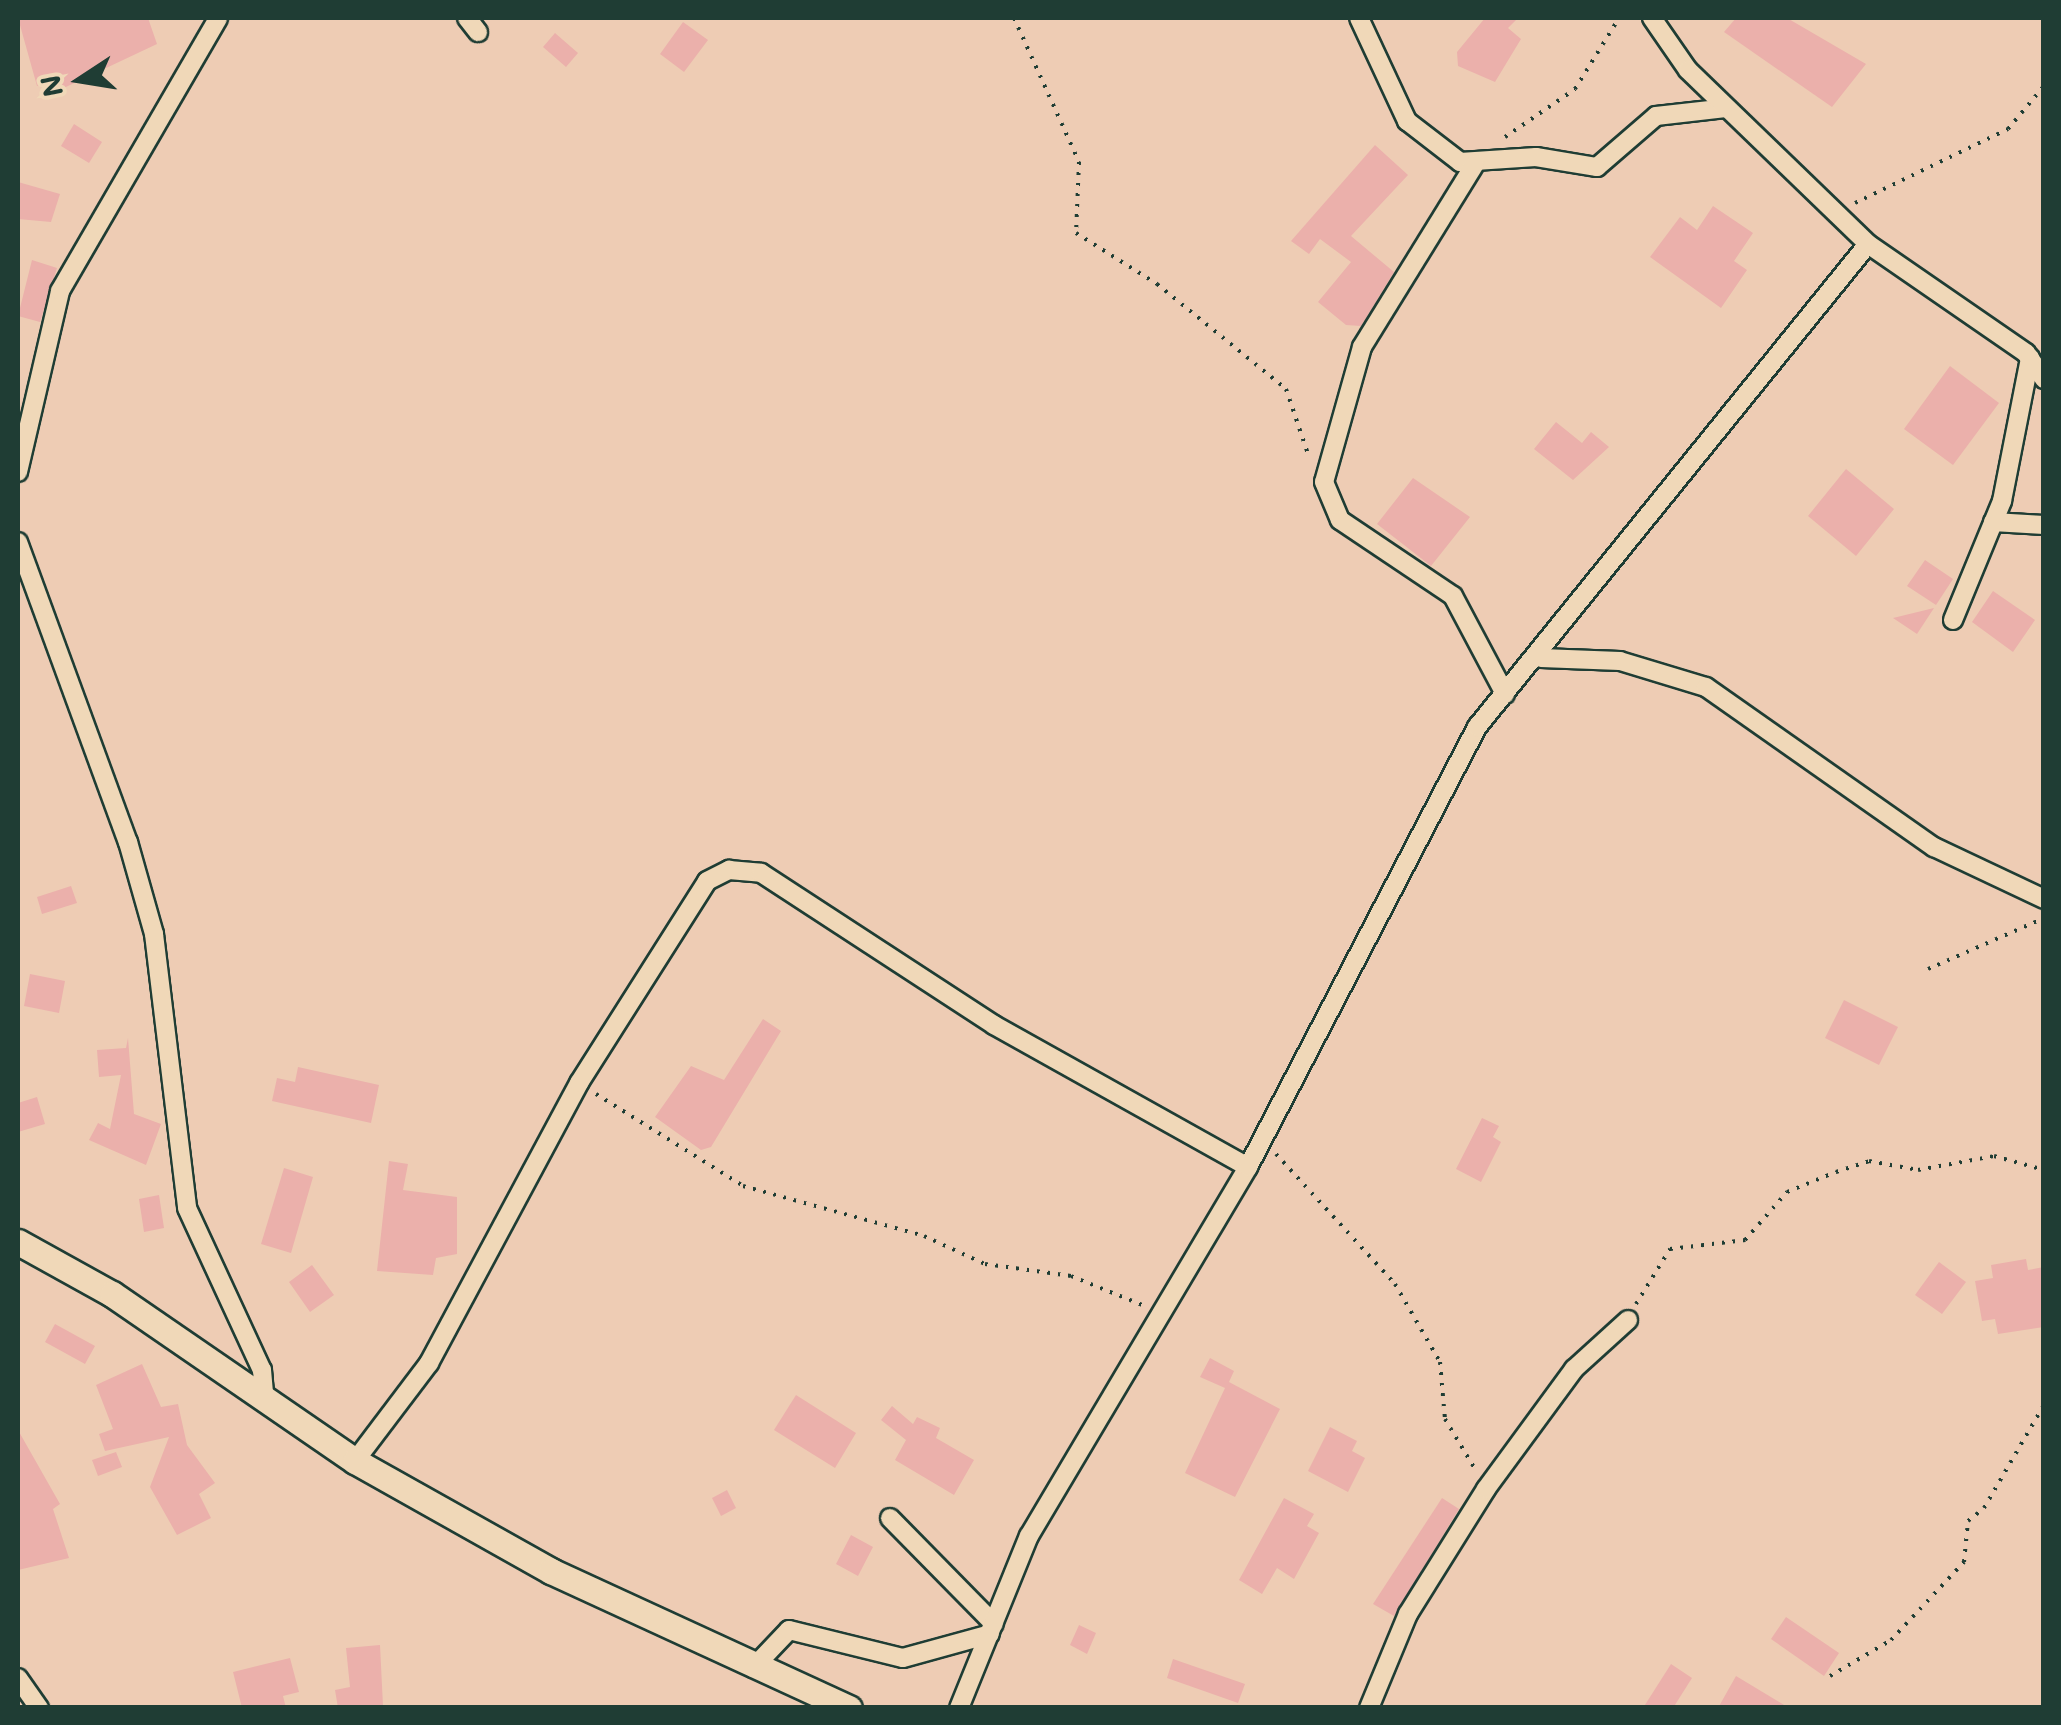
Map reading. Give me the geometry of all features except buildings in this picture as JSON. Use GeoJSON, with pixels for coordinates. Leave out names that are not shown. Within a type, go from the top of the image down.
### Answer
{"type":"FeatureCollection","features":[{"type":"Feature","properties":{"kind":"main road"},"geometry":{"type":"LineString","coordinates":[[18,1242],[112,1294],[264,1402],[356,1461],[551,1572],[753,1668],[850,1708]]}},
{"type":"Feature","properties":{"kind":"street"},"geometry":{"type":"LineString","coordinates":[[18,472],[60,291],[218,18]]}},
{"type":"Feature","properties":{"kind":"street"},"geometry":{"type":"LineString","coordinates":[[1359,18],[1407,121],[1442,157],[1483,164],[1536,156],[1597,167],[1656,116],[1726,108]]}},
{"type":"Feature","properties":{"kind":"street"},"geometry":{"type":"LineString","coordinates":[[1652,18],[1726,108],[1837,210],[1868,244],[2030,358],[2044,379]]}},
{"type":"Feature","properties":{"kind":"street"},"geometry":{"type":"LineString","coordinates":[[1483,164],[1362,346],[1324,482],[1340,520],[1453,596],[1505,694]]}},
{"type":"Feature","properties":{"kind":"street"},"geometry":{"type":"LineString","coordinates":[[960,1708],[1028,1536],[1248,1167],[1477,727],[1541,658],[1651,505],[1868,244]]}},
{"type":"Feature","properties":{"kind":"street"},"geometry":{"type":"LineString","coordinates":[[1953,620],[1993,522],[2018,444],[2030,358]]}},
{"type":"Feature","properties":{"kind":"street"},"geometry":{"type":"LineString","coordinates":[[1993,522],[2044,525]]}},
{"type":"Feature","properties":{"kind":"street"},"geometry":{"type":"LineString","coordinates":[[18,542],[128,842],[154,934],[187,1208],[262,1370],[264,1402]]}},
{"type":"Feature","properties":{"kind":"street"},"geometry":{"type":"LineString","coordinates":[[1541,658],[1620,661],[1732,700],[1934,847],[2044,898]]}},
{"type":"Feature","properties":{"kind":"street"},"geometry":{"type":"LineString","coordinates":[[356,1461],[429,1363],[579,1083],[707,881],[729,870],[760,873],[994,1025],[1248,1167]]}},
{"type":"Feature","properties":{"kind":"street"},"geometry":{"type":"LineString","coordinates":[[1369,1708],[1408,1614],[1472,1510],[1574,1369],[1628,1320]]}},
{"type":"Feature","properties":{"kind":"street"},"geometry":{"type":"LineString","coordinates":[[890,1518],[992,1629]]}},
{"type":"Feature","properties":{"kind":"street"},"geometry":{"type":"LineString","coordinates":[[753,1668],[788,1630],[902,1658],[992,1629]]}},
{"type":"Feature","properties":{"kind":"street"},"geometry":{"type":"LineString","coordinates":[[18,1678],[39,1708]]}},
{"type":"Feature","properties":{"kind":"path"},"geometry":{"type":"LineString","coordinates":[[1014,18],[1079,162],[1076,233],[1158,284],[1286,389],[1324,482]]}},
{"type":"Feature","properties":{"kind":"path"},"geometry":{"type":"LineString","coordinates":[[1483,164],[1507,133],[1593,68],[1619,18]]}},
{"type":"Feature","properties":{"kind":"path"},"geometry":{"type":"LineString","coordinates":[[1837,210],[2008,129],[2044,86]]}},
{"type":"Feature","properties":{"kind":"path"},"geometry":{"type":"LineString","coordinates":[[1928,969],[2044,918]]}},
{"type":"Feature","properties":{"kind":"path"},"geometry":{"type":"LineString","coordinates":[[579,1083],[743,1186],[924,1236],[986,1264],[1071,1276],[1163,1314]]}},
{"type":"Feature","properties":{"kind":"path"},"geometry":{"type":"LineString","coordinates":[[1262,1140],[1396,1284],[1433,1349],[1448,1388],[1445,1419],[1476,1462],[1472,1510]]}},
{"type":"Feature","properties":{"kind":"path"},"geometry":{"type":"LineString","coordinates":[[1628,1320],[1670,1250],[1745,1240],[1775,1201],[1806,1182],[1870,1161],[1918,1170],[1994,1156],[2044,1170]]}},
{"type":"Feature","properties":{"kind":"path"},"geometry":{"type":"LineString","coordinates":[[1830,1676],[1891,1640],[1964,1562],[1968,1520],[1984,1508],[2044,1404]]}}]}
